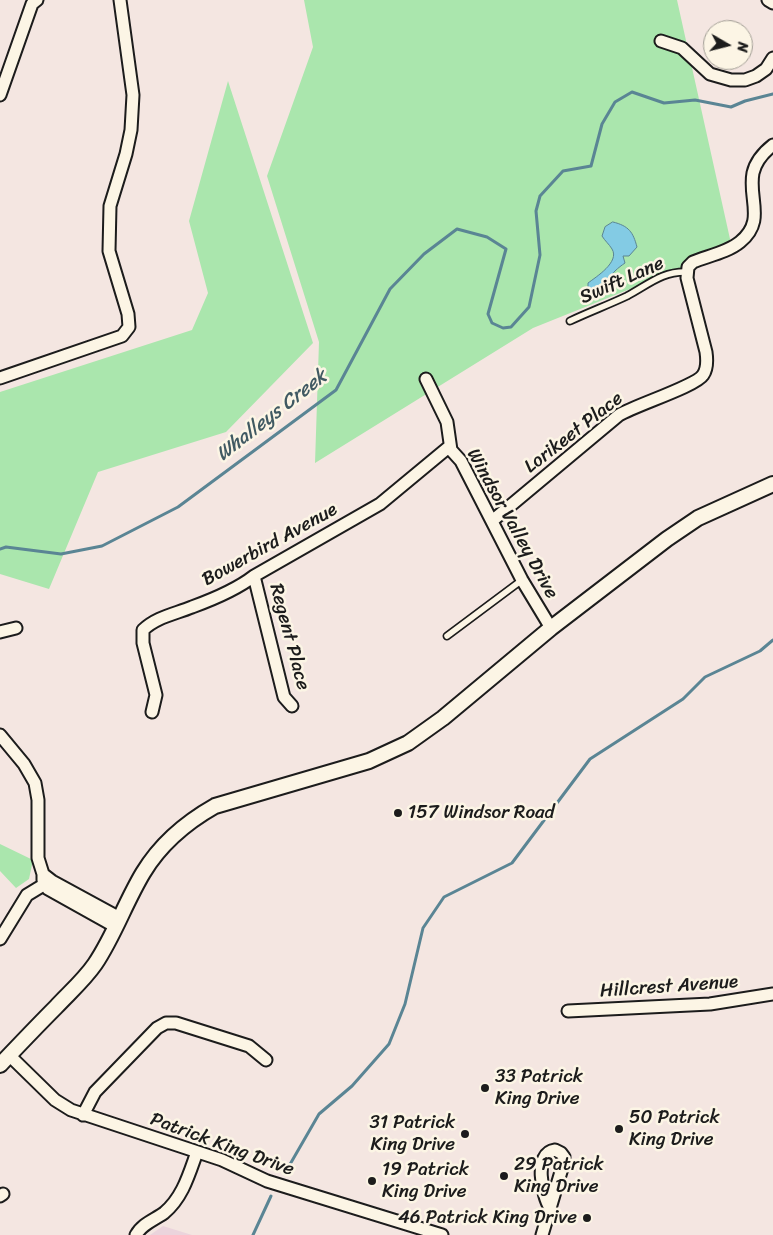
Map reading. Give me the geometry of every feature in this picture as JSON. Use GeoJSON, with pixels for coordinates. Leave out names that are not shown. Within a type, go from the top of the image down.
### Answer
{"type":"FeatureCollection","features":[{"type":"Feature","properties":{"kind":"street"},"geometry":{"type":"LineString","coordinates":[[0,95],[32,4],[37,0]]}},
{"type":"Feature","properties":{"kind":"street"},"geometry":{"type":"LineString","coordinates":[[0,378],[122,336],[129,327],[128,314],[109,251],[110,206],[126,154],[131,130],[133,95],[120,0]]}},
{"type":"Feature","properties":{"kind":"street"},"geometry":{"type":"LineString","coordinates":[[768,0],[773,3]]}},
{"type":"Feature","properties":{"kind":"street"},"geometry":{"type":"LineString","coordinates":[[661,41],[682,48],[710,74],[731,80],[745,80],[756,76],[766,69],[773,58]]}},
{"type":"Feature","properties":{"kind":"street"},"geometry":{"type":"LineString","coordinates":[[686,272],[693,262],[740,243],[751,231],[755,218],[753,174],[760,158],[773,145]]}},
{"type":"Feature","properties":{"kind":"street","name":"Lorikeet Place"},"geometry":{"type":"LineString","coordinates":[[492,521],[619,415],[692,383],[704,374],[707,362],[706,352],[686,272]]}},
{"type":"Feature","properties":{"kind":"street","name":"Windsor Valley Drive"},"geometry":{"type":"LineString","coordinates":[[426,379],[447,422],[450,446],[461,461],[522,580],[551,628]]}},
{"type":"Feature","properties":{"kind":"street","name":"Bowerbird Avenue"},"geometry":{"type":"LineString","coordinates":[[152,712],[156,695],[143,643],[143,630],[149,624],[240,587],[254,576],[380,504],[450,446]]}},
{"type":"Feature","properties":{"kind":"street"},"geometry":{"type":"LineString","coordinates":[[5,1060],[86,976],[102,954],[142,873],[168,840],[196,817],[215,806],[238,798],[369,761],[408,743],[443,718],[551,628],[698,518],[773,484]]}},
{"type":"Feature","properties":{"kind":"street","name":"Regent Place"},"geometry":{"type":"LineString","coordinates":[[254,576],[284,697],[292,706]]}},
{"type":"Feature","properties":{"kind":"street"},"geometry":{"type":"LineString","coordinates":[[0,632],[16,628]]}},
{"type":"Feature","properties":{"kind":"street"},"geometry":{"type":"LineString","coordinates":[[0,735],[24,764],[34,783],[38,800],[39,863],[47,880],[118,922]]}},
{"type":"Feature","properties":{"kind":"street"},"geometry":{"type":"LineString","coordinates":[[0,939],[28,895],[47,880]]}},
{"type":"Feature","properties":{"kind":"street","name":"Hillcrest Avenue"},"geometry":{"type":"LineString","coordinates":[[568,1011],[710,1004],[773,994]]}},
{"type":"Feature","properties":{"kind":"street"},"geometry":{"type":"LineString","coordinates":[[83,1115],[95,1092],[156,1028],[166,1023],[176,1023],[244,1044],[266,1060]]}},
{"type":"Feature","properties":{"kind":"street","name":"Patrick King Drive"},"geometry":{"type":"LineString","coordinates":[[5,1060],[62,1106],[83,1115],[222,1160],[267,1181],[442,1235]]}},
{"type":"Feature","properties":{"kind":"street"},"geometry":{"type":"LineString","coordinates":[[136,1235],[141,1228],[165,1212],[179,1196],[190,1176],[197,1152]]}},
{"type":"Feature","properties":{"kind":"street"},"geometry":{"type":"LineString","coordinates":[[542,1235],[550,1208]]}},
{"type":"Feature","properties":{"kind":"lane","name":"Swift Lane"},"geometry":{"type":"LineString","coordinates":[[570,321],[628,295],[658,277],[674,272],[686,272]]}},
{"type":"Feature","properties":{"kind":"lane"},"geometry":{"type":"LineString","coordinates":[[447,636],[522,580]]}},
{"type":"Feature","properties":{"kind":"shaded area"},"geometry":{"type":"Polygon","coordinates":[[[163,1226],[192,1235],[150,1235],[163,1226]]]}},
{"type":"Feature","properties":{"kind":"green space"},"geometry":{"type":"Polygon","coordinates":[[[304,0],[677,0],[732,248],[533,328],[315,463],[319,342],[267,176],[313,47],[304,0]]]}},
{"type":"Feature","properties":{"kind":"green space"},"geometry":{"type":"Polygon","coordinates":[[[228,81],[313,343],[226,432],[98,472],[49,589],[0,574],[0,392],[192,330],[208,293],[189,221],[228,81]]]}},
{"type":"Feature","properties":{"kind":"green space"},"geometry":{"type":"Polygon","coordinates":[[[0,844],[33,860],[29,879],[16,888],[0,871],[0,844]]]}},
{"type":"Feature","properties":{"kind":"water"},"geometry":{"type":"Polygon","coordinates":[[[613,222],[623,225],[630,230],[637,247],[629,256],[623,256],[625,263],[604,284],[593,289],[588,288],[588,283],[606,269],[613,259],[612,249],[602,236],[605,227],[613,222]]]}},
{"type":"Feature","properties":{"kind":"waterway","name":"Whalleys Creek"},"geometry":{"type":"LineString","coordinates":[[0,549],[6,547],[61,554],[102,546],[178,507],[336,390],[390,289],[424,254],[457,229],[487,237],[506,249],[488,314],[492,323],[503,328],[511,327],[529,307],[540,255],[536,211],[540,196],[563,171],[591,166],[602,124],[615,102],[632,92],[664,103],[695,100],[731,107],[745,101],[773,94]]}},
{"type":"Feature","properties":{"kind":"waterway"},"geometry":{"type":"LineString","coordinates":[[285,1173],[319,1114],[352,1086],[389,1044],[405,1004],[423,928],[444,897],[512,863],[590,759],[683,699],[705,677],[760,651],[773,640]]}},
{"type":"Feature","properties":{"kind":"waterway"},"geometry":{"type":"LineString","coordinates":[[253,1235],[271,1196]]}},
{"type":"Feature","properties":{"kind":"place","name":"157 Windsor Road"},"geometry":{"type":"Point","coordinates":[398,813]}},
{"type":"Feature","properties":{"kind":"place","name":"33 Patrick King Drive"},"geometry":{"type":"Point","coordinates":[485,1088]}},
{"type":"Feature","properties":{"kind":"place","name":"50 Patrick King Drive"},"geometry":{"type":"Point","coordinates":[619,1129]}},
{"type":"Feature","properties":{"kind":"place","name":"31 Patrick King Drive"},"geometry":{"type":"Point","coordinates":[465,1134]}},
{"type":"Feature","properties":{"kind":"place","name":"29 Patrick King Drive"},"geometry":{"type":"Point","coordinates":[504,1176]}},
{"type":"Feature","properties":{"kind":"place","name":"19 Patrick King Drive"},"geometry":{"type":"Point","coordinates":[372,1181]}},
{"type":"Feature","properties":{"kind":"place","name":"46 Patrick King Drive"},"geometry":{"type":"Point","coordinates":[587,1218]}}]}
